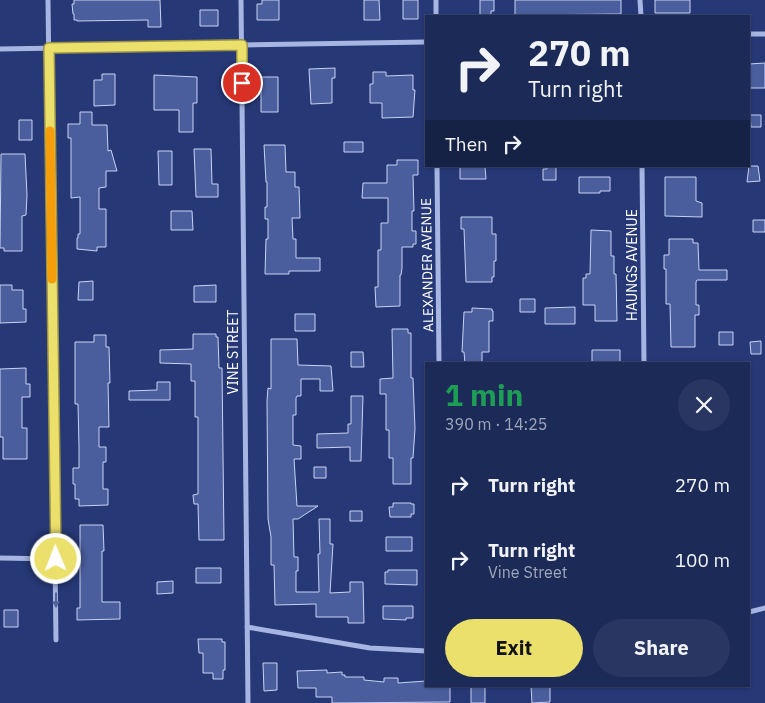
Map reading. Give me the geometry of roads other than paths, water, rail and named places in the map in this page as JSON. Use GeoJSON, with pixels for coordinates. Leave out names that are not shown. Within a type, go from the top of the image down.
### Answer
{"type":"FeatureCollection","features":[{"type":"Feature","properties":{"kind":"street"},"geometry":{"type":"LineString","coordinates":[[48,0],[56,640]]}},
{"type":"Feature","properties":{"kind":"street","name":"VINE STREET"},"geometry":{"type":"LineString","coordinates":[[241,0],[248,703]]}},
{"type":"Feature","properties":{"kind":"street"},"geometry":{"type":"LineString","coordinates":[[436,0],[436,15]]}},
{"type":"Feature","properties":{"kind":"street"},"geometry":{"type":"LineString","coordinates":[[640,0],[641,15]]}},
{"type":"Feature","properties":{"kind":"street"},"geometry":{"type":"LineString","coordinates":[[750,34],[765,34]]}},
{"type":"Feature","properties":{"kind":"street"},"geometry":{"type":"LineString","coordinates":[[0,49],[425,42]]}},
{"type":"Feature","properties":{"kind":"street","name":"ALEXANDER AVENUE"},"geometry":{"type":"LineString","coordinates":[[437,167],[439,362]]}},
{"type":"Feature","properties":{"kind":"street","name":"HAUNGS AVENUE"},"geometry":{"type":"LineString","coordinates":[[642,167],[644,362]]}},
{"type":"Feature","properties":{"kind":"street"},"geometry":{"type":"LineString","coordinates":[[0,558],[56,559]]}},
{"type":"Feature","properties":{"kind":"street"},"geometry":{"type":"LineString","coordinates":[[750,612],[765,608]]}},
{"type":"Feature","properties":{"kind":"street"},"geometry":{"type":"LineString","coordinates":[[248,627],[370,648],[425,651]]}}]}
